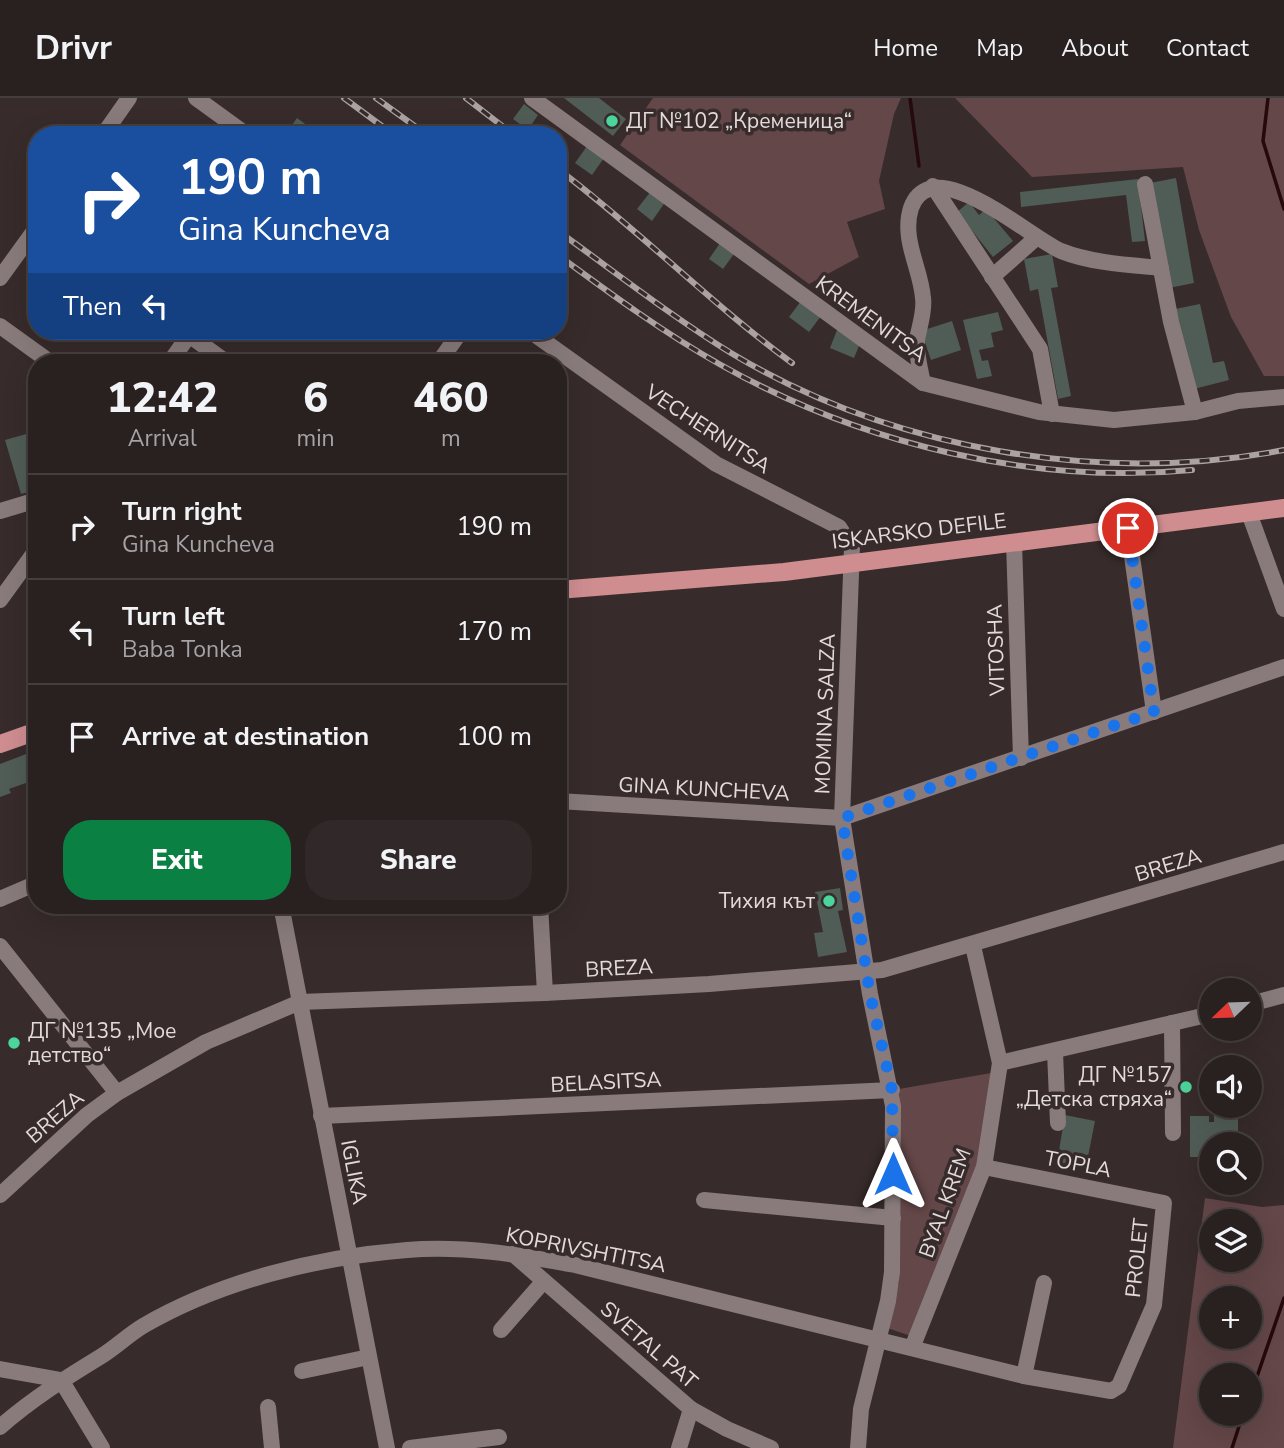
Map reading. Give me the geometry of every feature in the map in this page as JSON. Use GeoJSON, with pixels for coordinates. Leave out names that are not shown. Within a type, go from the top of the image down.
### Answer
{"type":"FeatureCollection","features":[{"type":"Feature","properties":{"kind":"main road","name":"ISKARSKO DEFILE"},"geometry":{"type":"LineString","coordinates":[[567,589],[722,578],[1284,508]]}},
{"type":"Feature","properties":{"kind":"main road"},"geometry":{"type":"LineString","coordinates":[[0,744],[28,734]]}},
{"type":"Feature","properties":{"kind":"street"},"geometry":{"type":"LineString","coordinates":[[110,126],[130,98]]}},
{"type":"Feature","properties":{"kind":"street"},"geometry":{"type":"LineString","coordinates":[[196,98],[235,126]]}},
{"type":"Feature","properties":{"kind":"street","name":"KREMENITSA"},"geometry":{"type":"LineString","coordinates":[[532,98],[923,383],[958,394],[1052,414],[1114,420],[1195,412],[1238,401],[1284,397]]}},
{"type":"Feature","properties":{"kind":"street"},"geometry":{"type":"LineString","coordinates":[[1145,184],[1161,268],[1195,412]]}},
{"type":"Feature","properties":{"kind":"street"},"geometry":{"type":"LineString","coordinates":[[933,186],[1040,349],[1052,414]]}},
{"type":"Feature","properties":{"kind":"street"},"geometry":{"type":"LineString","coordinates":[[923,383],[917,342],[923,298],[913,256],[910,219],[911,208],[920,194],[933,186],[967,193],[1036,239],[1063,252],[1161,268]]}},
{"type":"Feature","properties":{"kind":"street"},"geometry":{"type":"LineString","coordinates":[[0,278],[28,239]]}},
{"type":"Feature","properties":{"kind":"street"},"geometry":{"type":"LineString","coordinates":[[992,277],[1036,239]]}},
{"type":"Feature","properties":{"kind":"street"},"geometry":{"type":"LineString","coordinates":[[0,326],[39,354]]}},
{"type":"Feature","properties":{"kind":"street"},"geometry":{"type":"LineString","coordinates":[[199,340],[216,354]]}},
{"type":"Feature","properties":{"kind":"street","name":"VECHERNITSA"},"geometry":{"type":"LineString","coordinates":[[543,340],[562,354]]}},
{"type":"Feature","properties":{"kind":"street","name":"VECHERNITSA"},"geometry":{"type":"LineString","coordinates":[[567,357],[716,464],[839,527],[852,547],[852,562]]}},
{"type":"Feature","properties":{"kind":"street"},"geometry":{"type":"LineString","coordinates":[[0,511],[28,503]]}},
{"type":"Feature","properties":{"kind":"street"},"geometry":{"type":"LineString","coordinates":[[1249,513],[1284,609]]}},
{"type":"Feature","properties":{"kind":"street"},"geometry":{"type":"LineString","coordinates":[[1128,528],[1154,712]]}},
{"type":"Feature","properties":{"kind":"street","name":"VITOSHA"},"geometry":{"type":"LineString","coordinates":[[1014,541],[1021,758]]}},
{"type":"Feature","properties":{"kind":"street"},"geometry":{"type":"LineString","coordinates":[[0,600],[28,561]]}},
{"type":"Feature","properties":{"kind":"street","name":"MOMINA SALZA"},"geometry":{"type":"LineString","coordinates":[[852,562],[842,818],[867,971],[892,1090],[892,1272],[888,1301],[861,1409],[859,1448]]}},
{"type":"Feature","properties":{"kind":"street","name":"GINA KUNCHEVA"},"geometry":{"type":"LineString","coordinates":[[567,803],[842,818],[1284,667]]}},
{"type":"Feature","properties":{"kind":"street","name":"BREZA"},"geometry":{"type":"LineString","coordinates":[[1,1192],[86,1115],[117,1093],[206,1042],[300,1002],[545,993],[709,984],[867,971],[899,966],[973,946],[1284,852]]}},
{"type":"Feature","properties":{"kind":"street"},"geometry":{"type":"LineString","coordinates":[[0,899],[28,887]]}},
{"type":"Feature","properties":{"kind":"street","name":"IGLIKA"},"geometry":{"type":"LineString","coordinates":[[283,914],[387,1448]]}},
{"type":"Feature","properties":{"kind":"street"},"geometry":{"type":"LineString","coordinates":[[541,914],[545,993]]}},
{"type":"Feature","properties":{"kind":"street"},"geometry":{"type":"LineString","coordinates":[[0,946],[117,1093]]}},
{"type":"Feature","properties":{"kind":"street","name":"BYAL KREM"},"geometry":{"type":"LineString","coordinates":[[912,1348],[984,1167],[1000,1063],[973,946]]}},
{"type":"Feature","properties":{"kind":"street"},"geometry":{"type":"LineString","coordinates":[[1262,1001],[1284,995]]}},
{"type":"Feature","properties":{"kind":"street"},"geometry":{"type":"LineString","coordinates":[[1000,1063],[1199,1017]]}},
{"type":"Feature","properties":{"kind":"street"},"geometry":{"type":"LineString","coordinates":[[1172,1023],[1173,1133]]}},
{"type":"Feature","properties":{"kind":"street"},"geometry":{"type":"LineString","coordinates":[[1055,1052],[1058,1122]]}},
{"type":"Feature","properties":{"kind":"street","name":"BELASITSA"},"geometry":{"type":"LineString","coordinates":[[321,1116],[892,1090]]}},
{"type":"Feature","properties":{"kind":"street","name":"TOPLA"},"geometry":{"type":"LineString","coordinates":[[984,1167],[1164,1203]]}},
{"type":"Feature","properties":{"kind":"street"},"geometry":{"type":"LineString","coordinates":[[704,1200],[893,1218]]}},
{"type":"Feature","properties":{"kind":"street","name":"PROLET"},"geometry":{"type":"LineString","coordinates":[[1111,1391],[1119,1386],[1154,1305],[1164,1203]]}},
{"type":"Feature","properties":{"kind":"street","name":"KOPRIVSHTITSA"},"geometry":{"type":"LineString","coordinates":[[0,1427],[61,1380],[103,1356],[142,1327],[189,1303],[288,1270],[407,1250],[513,1254],[575,1265],[1024,1376],[1111,1391]]}},
{"type":"Feature","properties":{"kind":"street","name":"SVETAL PAT"},"geometry":{"type":"LineString","coordinates":[[513,1254],[691,1409],[727,1429],[771,1448]]}},
{"type":"Feature","properties":{"kind":"street"},"geometry":{"type":"LineString","coordinates":[[501,1330],[543,1282]]}},
{"type":"Feature","properties":{"kind":"street"},"geometry":{"type":"LineString","coordinates":[[1024,1376],[1044,1283]]}},
{"type":"Feature","properties":{"kind":"street"},"geometry":{"type":"LineString","coordinates":[[302,1371],[369,1357]]}},
{"type":"Feature","properties":{"kind":"street"},"geometry":{"type":"LineString","coordinates":[[0,1369],[61,1380],[102,1448]]}},
{"type":"Feature","properties":{"kind":"street"},"geometry":{"type":"LineString","coordinates":[[268,1407],[272,1448]]}},
{"type":"Feature","properties":{"kind":"street"},"geometry":{"type":"LineString","coordinates":[[679,1448],[691,1409]]}},
{"type":"Feature","properties":{"kind":"street"},"geometry":{"type":"LineString","coordinates":[[410,1448],[499,1437]]}},
{"type":"Feature","properties":{"kind":"shaded area"},"geometry":{"type":"Polygon","coordinates":[[[653,98],[901,98],[894,114],[879,181],[885,209],[847,222],[859,257],[809,284],[620,145],[653,98]]]}},
{"type":"Feature","properties":{"kind":"shaded area"},"geometry":{"type":"Polygon","coordinates":[[[955,98],[1284,98],[1284,376],[1264,376],[1231,317],[1199,230],[1183,167],[1032,177],[955,98]]]}},
{"type":"Feature","properties":{"kind":"shaded area"},"geometry":{"type":"Polygon","coordinates":[[[991,1073],[979,1164],[911,1336],[887,1328],[899,1282],[899,1089],[991,1073]]]}},
{"type":"Feature","properties":{"kind":"shaded area"},"geometry":{"type":"Polygon","coordinates":[[[1205,1198],[1262,1207],[1284,1205],[1284,1448],[1173,1448],[1199,1245],[1199,1272],[1262,1272],[1262,1209],[1204,1209],[1205,1198]]]}},
{"type":"Feature","properties":{"kind":"building"},"geometry":{"type":"Polygon","coordinates":[[[564,98],[599,98],[626,119],[613,136],[564,98]]]}},
{"type":"Feature","properties":{"kind":"building"},"geometry":{"type":"Polygon","coordinates":[[[524,104],[538,115],[531,126],[523,126],[513,119],[524,104]]]}},
{"type":"Feature","properties":{"kind":"building"},"geometry":{"type":"Polygon","coordinates":[[[297,118],[308,126],[291,126],[297,118]]]}},
{"type":"Feature","properties":{"kind":"building"},"geometry":{"type":"Polygon","coordinates":[[[587,146],[604,158],[592,175],[575,163],[587,146]]]}},
{"type":"Feature","properties":{"kind":"building"},"geometry":{"type":"Polygon","coordinates":[[[1176,178],[1194,283],[1169,288],[1150,183],[1176,178]]]}},
{"type":"Feature","properties":{"kind":"building"},"geometry":{"type":"Polygon","coordinates":[[[1138,179],[1145,241],[1132,242],[1126,195],[1021,207],[1020,192],[1138,179]]]}},
{"type":"Feature","properties":{"kind":"building"},"geometry":{"type":"Polygon","coordinates":[[[651,191],[666,201],[652,221],[637,209],[651,191]]]}},
{"type":"Feature","properties":{"kind":"building"},"geometry":{"type":"Polygon","coordinates":[[[969,202],[979,215],[986,209],[1013,241],[993,257],[957,212],[969,202]]]}},
{"type":"Feature","properties":{"kind":"building"},"geometry":{"type":"Polygon","coordinates":[[[720,243],[734,254],[723,269],[709,259],[720,243]]]}},
{"type":"Feature","properties":{"kind":"building"},"geometry":{"type":"Polygon","coordinates":[[[1052,254],[1058,287],[1051,288],[1071,396],[1058,399],[1038,289],[1030,291],[1024,259],[1052,254]]]}},
{"type":"Feature","properties":{"kind":"building"},"geometry":{"type":"Polygon","coordinates":[[[801,301],[821,316],[809,332],[789,317],[801,301]]]}},
{"type":"Feature","properties":{"kind":"building"},"geometry":{"type":"Polygon","coordinates":[[[1200,304],[1213,363],[1224,361],[1229,380],[1194,389],[1175,309],[1200,304]]]}},
{"type":"Feature","properties":{"kind":"building"},"geometry":{"type":"Polygon","coordinates":[[[998,312],[1003,330],[991,333],[994,347],[979,350],[982,361],[988,360],[992,376],[977,379],[963,320],[998,312]]]}},
{"type":"Feature","properties":{"kind":"building"},"geometry":{"type":"Polygon","coordinates":[[[952,321],[961,350],[931,360],[921,331],[952,321]]]}},
{"type":"Feature","properties":{"kind":"building"},"geometry":{"type":"Polygon","coordinates":[[[837,330],[861,341],[854,358],[830,348],[837,330]]]}},
{"type":"Feature","properties":{"kind":"building"},"geometry":{"type":"Polygon","coordinates":[[[28,434],[28,492],[21,494],[5,440],[28,434]]]}},
{"type":"Feature","properties":{"kind":"building"},"geometry":{"type":"Polygon","coordinates":[[[28,753],[28,782],[9,789],[11,793],[0,797],[0,764],[28,753]]]}},
{"type":"Feature","properties":{"kind":"building","name":"Тихия кът"},"geometry":{"type":"Polygon","coordinates":[[[840,888],[843,910],[838,911],[847,952],[818,957],[814,933],[823,932],[815,892],[840,888]]]}},
{"type":"Feature","properties":{"kind":"building"},"geometry":{"type":"Polygon","coordinates":[[[1065,1115],[1095,1121],[1086,1167],[1057,1162],[1065,1115]]]}},
{"type":"Feature","properties":{"kind":"building"},"geometry":{"type":"Polygon","coordinates":[[[1190,1116],[1209,1118],[1209,1122],[1214,1122],[1214,1118],[1238,1118],[1238,1132],[1199,1132],[1199,1157],[1190,1157],[1190,1116]]]}},
{"type":"Feature","properties":{"kind":"waterway"},"geometry":{"type":"LineString","coordinates":[[910,98],[919,166]]}},
{"type":"Feature","properties":{"kind":"waterway"},"geometry":{"type":"LineString","coordinates":[[1268,98],[1263,141],[1284,209]]}},
{"type":"Feature","properties":{"kind":"waterway"},"geometry":{"type":"LineString","coordinates":[[1262,1363],[1284,1298]]}},
{"type":"Feature","properties":{"kind":"waterway"},"geometry":{"type":"LineString","coordinates":[[1232,1448],[1239,1426]]}},
{"type":"Feature","properties":{"kind":"railway"},"geometry":{"type":"LineString","coordinates":[[344,98],[382,126]]}},
{"type":"Feature","properties":{"kind":"railway"},"geometry":{"type":"LineString","coordinates":[[376,98],[415,126]]}},
{"type":"Feature","properties":{"kind":"railway"},"geometry":{"type":"LineString","coordinates":[[466,98],[502,126]]}},
{"type":"Feature","properties":{"kind":"railway"},"geometry":{"type":"LineString","coordinates":[[567,176],[732,316],[792,363]]}},
{"type":"Feature","properties":{"kind":"railway"},"geometry":{"type":"LineString","coordinates":[[567,238],[731,353],[793,386],[859,414],[928,436],[999,451],[1071,460],[1143,463],[1214,460],[1284,450]]}},
{"type":"Feature","properties":{"kind":"railway"},"geometry":{"type":"LineString","coordinates":[[567,262],[658,326],[721,365],[775,393],[831,417],[889,437],[949,453],[1071,471],[1132,473],[1192,470]]}},
{"type":"Feature","properties":{"kind":"place","name":"ДГ №102 „Кременица“"},"geometry":{"type":"Point","coordinates":[612,121]}},
{"type":"Feature","properties":{"kind":"place","name":"Тихия кът"},"geometry":{"type":"Point","coordinates":[829,901]}},
{"type":"Feature","properties":{"kind":"place","name":"ДГ №135 „Мое детство“"},"geometry":{"type":"Point","coordinates":[14,1043]}},
{"type":"Feature","properties":{"kind":"place","name":"ДГ №157 „Детска стряха“"},"geometry":{"type":"Point","coordinates":[1186,1087]}},
{"type":"Feature","properties":{"kind":"route"},"geometry":{"type":"LineString","coordinates":[[893,1174],[892,1090],[870,994],[845,852],[842,818],[1154,712],[1128,528]]}}]}
